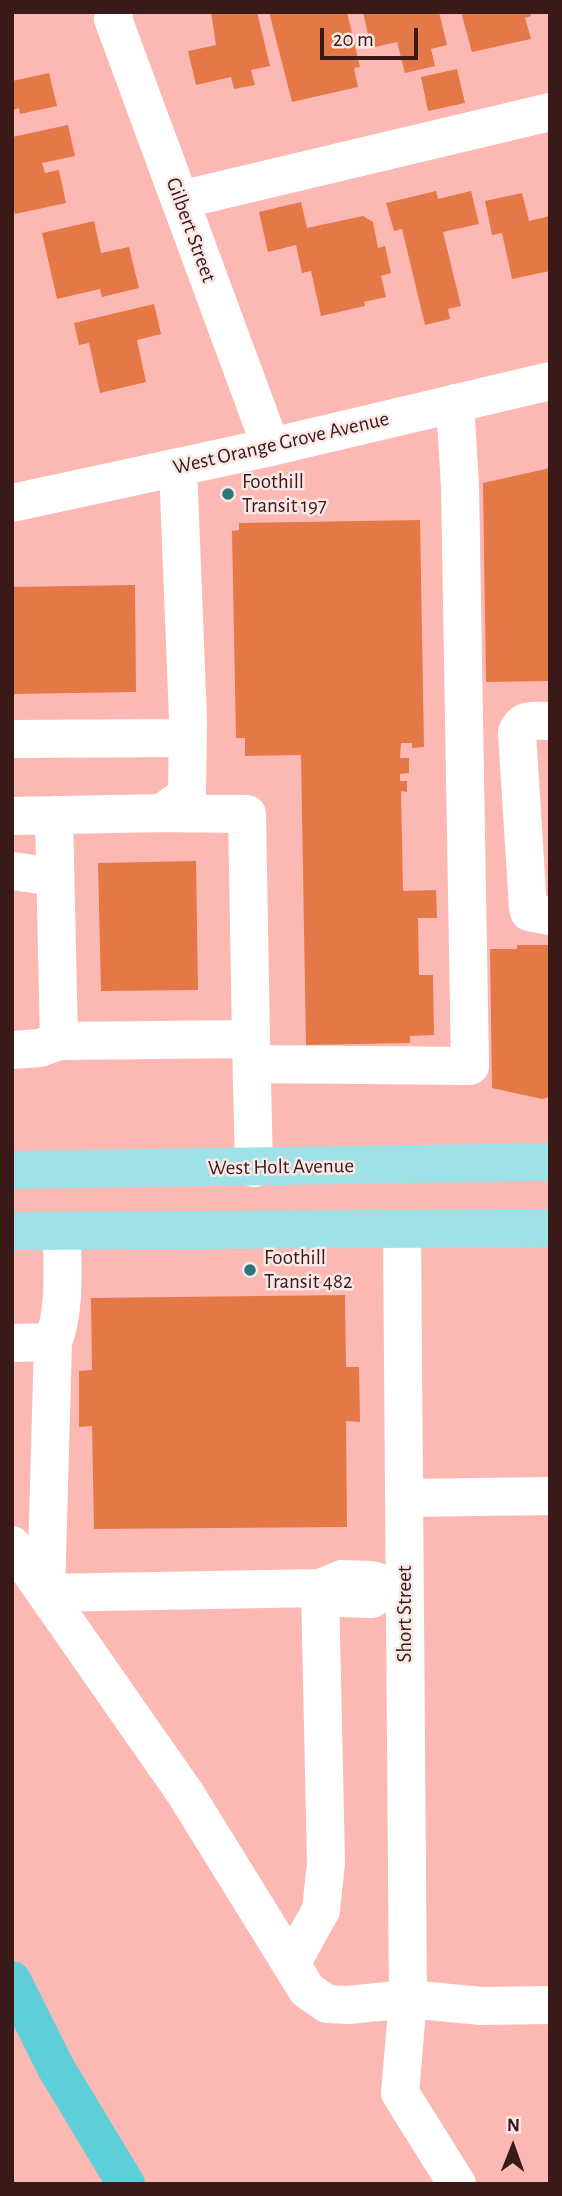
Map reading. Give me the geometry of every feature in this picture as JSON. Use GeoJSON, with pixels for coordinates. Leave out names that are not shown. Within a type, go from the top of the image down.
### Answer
{"type":"FeatureCollection","features":[{"type":"Feature","properties":{"kind":"highway"},"geometry":{"type":"LineString","coordinates":[[12,1980],[56,2068],[126,2184]]}},
{"type":"Feature","properties":{"kind":"main road","name":"West Holt Avenue"},"geometry":{"type":"LineString","coordinates":[[12,1170],[550,1162]]}},
{"type":"Feature","properties":{"kind":"main road"},"geometry":{"type":"LineString","coordinates":[[507,1229],[550,1210]]}},
{"type":"Feature","properties":{"kind":"main road"},"geometry":{"type":"LineString","coordinates":[[12,1231],[550,1228]]}},
{"type":"Feature","properties":{"kind":"street","name":"Gilbert Street"},"geometry":{"type":"LineString","coordinates":[[114,12],[113,19],[271,447]]}},
{"type":"Feature","properties":{"kind":"street"},"geometry":{"type":"LineString","coordinates":[[180,200],[550,112]]}},
{"type":"Feature","properties":{"kind":"street","name":"West Orange Grove Avenue"},"geometry":{"type":"LineString","coordinates":[[12,503],[271,447],[550,381]]}},
{"type":"Feature","properties":{"kind":"street"},"geometry":{"type":"LineString","coordinates":[[12,1049],[40,1048],[59,1041],[470,1066],[460,499],[455,403]]}},
{"type":"Feature","properties":{"kind":"street"},"geometry":{"type":"LineString","coordinates":[[158,813],[162,813],[187,795],[185,635],[178,467]]}},
{"type":"Feature","properties":{"kind":"street"},"geometry":{"type":"LineString","coordinates":[[533,727],[539,912]]}},
{"type":"Feature","properties":{"kind":"street"},"geometry":{"type":"LineString","coordinates":[[12,738],[187,738]]}},
{"type":"Feature","properties":{"kind":"street"},"geometry":{"type":"LineString","coordinates":[[12,816],[247,814],[254,1168]]}},
{"type":"Feature","properties":{"kind":"street"},"geometry":{"type":"LineString","coordinates":[[54,815],[59,1041]]}},
{"type":"Feature","properties":{"kind":"street"},"geometry":{"type":"LineString","coordinates":[[12,871],[55,877]]}},
{"type":"Feature","properties":{"kind":"street","name":"Short Street"},"geometry":{"type":"LineString","coordinates":[[402,1230],[404,1498],[396,1586],[408,1999],[400,2093],[457,2184]]}},
{"type":"Feature","properties":{"kind":"street"},"geometry":{"type":"LineString","coordinates":[[46,1593],[53,1342],[58,1328],[62,1295],[62,1231]]}},
{"type":"Feature","properties":{"kind":"street"},"geometry":{"type":"LineString","coordinates":[[12,1343],[53,1342]]}},
{"type":"Feature","properties":{"kind":"street"},"geometry":{"type":"LineString","coordinates":[[404,1498],[550,1496]]}},
{"type":"Feature","properties":{"kind":"street"},"geometry":{"type":"LineString","coordinates":[[12,1545],[185,1793],[307,1990],[327,2004],[348,2005],[408,1999],[481,2006],[550,2005]]}},
{"type":"Feature","properties":{"kind":"street"},"geometry":{"type":"LineString","coordinates":[[46,1593],[320,1588],[342,1579],[372,1580],[396,1586]]}},
{"type":"Feature","properties":{"kind":"street"},"geometry":{"type":"LineString","coordinates":[[291,1964],[321,1910],[326,1863],[320,1588]]}},
{"type":"Feature","properties":{"kind":"building"},"geometry":{"type":"Polygon","coordinates":[[[211,12],[257,12],[270,66],[251,70],[255,85],[234,89],[231,77],[196,85],[188,51],[216,45],[211,12]]]}},
{"type":"Feature","properties":{"kind":"building"},"geometry":{"type":"Polygon","coordinates":[[[269,12],[347,12],[360,67],[354,68],[358,87],[292,102],[269,12]]]}},
{"type":"Feature","properties":{"kind":"building"},"geometry":{"type":"Polygon","coordinates":[[[363,12],[439,12],[447,45],[431,49],[435,66],[405,73],[397,42],[371,48],[363,12]]]}},
{"type":"Feature","properties":{"kind":"building"},"geometry":{"type":"Polygon","coordinates":[[[461,12],[530,12],[531,16],[525,18],[531,39],[472,52],[461,12]]]}},
{"type":"Feature","properties":{"kind":"building"},"geometry":{"type":"Polygon","coordinates":[[[457,69],[465,103],[428,111],[421,77],[457,69]]]}},
{"type":"Feature","properties":{"kind":"building"},"geometry":{"type":"Polygon","coordinates":[[[49,73],[57,106],[20,114],[19,108],[12,110],[12,81],[49,73]]]}},
{"type":"Feature","properties":{"kind":"building"},"geometry":{"type":"Polygon","coordinates":[[[68,125],[75,156],[42,163],[45,173],[59,170],[66,203],[15,214],[12,201],[12,137],[68,125]]]}},
{"type":"Feature","properties":{"kind":"building"},"geometry":{"type":"Polygon","coordinates":[[[436,191],[438,199],[471,191],[479,224],[443,232],[461,306],[448,309],[450,319],[425,325],[402,229],[394,231],[386,203],[436,191]]]}},
{"type":"Feature","properties":{"kind":"building"},"geometry":{"type":"Polygon","coordinates":[[[522,193],[529,221],[550,216],[550,271],[512,279],[502,233],[492,235],[485,201],[522,193]]]}},
{"type":"Feature","properties":{"kind":"building"},"geometry":{"type":"Polygon","coordinates":[[[301,202],[307,228],[363,216],[373,222],[378,248],[385,246],[391,273],[381,276],[386,297],[364,302],[365,306],[321,316],[311,271],[302,273],[296,245],[268,252],[259,212],[301,202]]]}},
{"type":"Feature","properties":{"kind":"building"},"geometry":{"type":"Polygon","coordinates":[[[94,221],[101,253],[129,247],[139,288],[102,297],[100,289],[57,299],[42,233],[94,221]]]}},
{"type":"Feature","properties":{"kind":"building"},"geometry":{"type":"Polygon","coordinates":[[[154,304],[161,334],[137,340],[146,382],[100,393],[89,343],[79,345],[74,323],[154,304]]]}},
{"type":"Feature","properties":{"kind":"building"},"geometry":{"type":"Polygon","coordinates":[[[550,468],[550,681],[486,682],[483,483],[550,468]]]}},
{"type":"Feature","properties":{"kind":"building"},"geometry":{"type":"Polygon","coordinates":[[[420,520],[424,747],[412,748],[412,743],[401,743],[400,758],[409,758],[409,773],[400,774],[400,781],[407,781],[407,792],[401,791],[403,891],[436,890],[437,918],[418,918],[419,975],[433,975],[434,1035],[410,1036],[410,1043],[306,1045],[301,755],[245,756],[245,738],[236,738],[232,531],[239,530],[239,523],[420,520]]]}},
{"type":"Feature","properties":{"kind":"building"},"geometry":{"type":"Polygon","coordinates":[[[135,585],[136,692],[12,694],[12,587],[135,585]]]}},
{"type":"Feature","properties":{"kind":"building"},"geometry":{"type":"Polygon","coordinates":[[[196,861],[198,990],[101,991],[98,863],[196,861]]]}},
{"type":"Feature","properties":{"kind":"building"},"geometry":{"type":"Polygon","coordinates":[[[517,945],[550,945],[550,1097],[542,1099],[492,1088],[490,949],[517,949],[517,945]]]}},
{"type":"Feature","properties":{"kind":"building"},"geometry":{"type":"Polygon","coordinates":[[[345,1295],[346,1367],[359,1367],[360,1422],[346,1421],[347,1527],[94,1529],[92,1426],[79,1427],[79,1371],[92,1370],[91,1298],[345,1295]]]}},
{"type":"Feature","properties":{"kind":"place","name":"Foothill Transit 197"},"geometry":{"type":"Point","coordinates":[228,494]}},
{"type":"Feature","properties":{"kind":"place","name":"Foothill Transit 482"},"geometry":{"type":"Point","coordinates":[250,1270]}}]}
